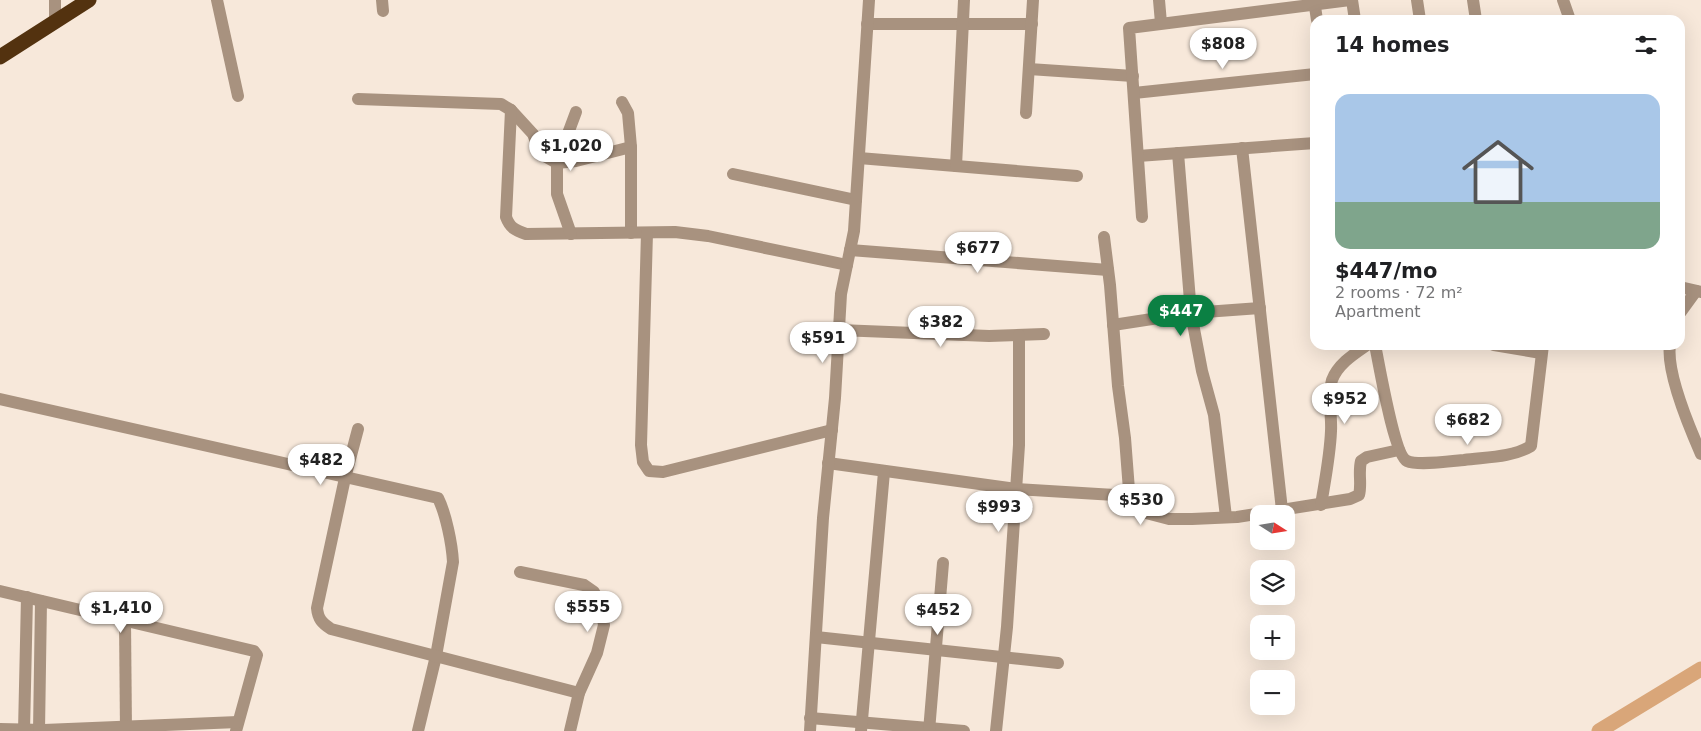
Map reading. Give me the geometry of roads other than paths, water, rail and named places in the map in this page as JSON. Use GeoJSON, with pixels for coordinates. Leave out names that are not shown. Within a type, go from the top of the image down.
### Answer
{"type":"FeatureCollection","features":[{"type":"Feature","properties":{"kind":"highway"},"geometry":{"type":"LineString","coordinates":[[0,57],[89,0]]}},
{"type":"Feature","properties":{"kind":"street"},"geometry":{"type":"LineString","coordinates":[[54,22],[55,0]]}},
{"type":"Feature","properties":{"kind":"street"},"geometry":{"type":"LineString","coordinates":[[217,0],[238,96]]}},
{"type":"Feature","properties":{"kind":"street"},"geometry":{"type":"LineString","coordinates":[[810,731],[823,518],[832,430],[841,294],[854,231],[869,0]]}},
{"type":"Feature","properties":{"kind":"street"},"geometry":{"type":"LineString","coordinates":[[956,166],[964,0]]}},
{"type":"Feature","properties":{"kind":"street"},"geometry":{"type":"LineString","coordinates":[[1026,113],[1033,0]]}},
{"type":"Feature","properties":{"kind":"street"},"geometry":{"type":"LineString","coordinates":[[1159,0],[1161,23]]}},
{"type":"Feature","properties":{"kind":"street"},"geometry":{"type":"LineString","coordinates":[[1142,217],[1129,28],[1314,3],[1351,0],[1354,15]]}},
{"type":"Feature","properties":{"kind":"street"},"geometry":{"type":"LineString","coordinates":[[1417,0],[1419,15]]}},
{"type":"Feature","properties":{"kind":"street"},"geometry":{"type":"LineString","coordinates":[[1473,0],[1475,15]]}},
{"type":"Feature","properties":{"kind":"street"},"geometry":{"type":"LineString","coordinates":[[1563,0],[1568,15]]}},
{"type":"Feature","properties":{"kind":"street"},"geometry":{"type":"LineString","coordinates":[[868,24],[1032,24]]}},
{"type":"Feature","properties":{"kind":"street"},"geometry":{"type":"LineString","coordinates":[[1029,69],[1133,76]]}},
{"type":"Feature","properties":{"kind":"street"},"geometry":{"type":"LineString","coordinates":[[1134,93],[1310,75]]}},
{"type":"Feature","properties":{"kind":"street"},"geometry":{"type":"LineString","coordinates":[[358,99],[501,104],[511,110],[532,134],[541,154],[557,163],[576,161],[631,147]]}},
{"type":"Feature","properties":{"kind":"street"},"geometry":{"type":"LineString","coordinates":[[622,102],[628,113],[631,147],[631,233]]}},
{"type":"Feature","properties":{"kind":"street"},"geometry":{"type":"LineString","coordinates":[[511,110],[506,217],[510,227],[516,230],[526,234],[674,232],[708,236],[847,265]]}},
{"type":"Feature","properties":{"kind":"street"},"geometry":{"type":"LineString","coordinates":[[571,234],[557,194],[557,163],[576,112]]}},
{"type":"Feature","properties":{"kind":"street"},"geometry":{"type":"LineString","coordinates":[[1138,156],[1310,143]]}},
{"type":"Feature","properties":{"kind":"street"},"geometry":{"type":"LineString","coordinates":[[1242,148],[1281,505]]}},
{"type":"Feature","properties":{"kind":"street"},"geometry":{"type":"LineString","coordinates":[[1178,153],[1191,313],[1202,370],[1214,415],[1226,517]]}},
{"type":"Feature","properties":{"kind":"street"},"geometry":{"type":"LineString","coordinates":[[859,158],[1076,176]]}},
{"type":"Feature","properties":{"kind":"street"},"geometry":{"type":"LineString","coordinates":[[734,174],[856,200]]}},
{"type":"Feature","properties":{"kind":"street"},"geometry":{"type":"LineString","coordinates":[[647,233],[641,446],[644,462],[649,471],[663,472],[832,430]]}},
{"type":"Feature","properties":{"kind":"street"},"geometry":{"type":"LineString","coordinates":[[1104,237],[1118,386],[1131,496],[1137,507],[1146,513],[1169,519],[1226,517],[1250,514]]}},
{"type":"Feature","properties":{"kind":"street"},"geometry":{"type":"LineString","coordinates":[[850,250],[1108,270]]}},
{"type":"Feature","properties":{"kind":"street"},"geometry":{"type":"LineString","coordinates":[[1685,288],[1698,292],[1685,307]]}},
{"type":"Feature","properties":{"kind":"street"},"geometry":{"type":"LineString","coordinates":[[1113,325],[1191,313],[1260,308]]}},
{"type":"Feature","properties":{"kind":"street"},"geometry":{"type":"LineString","coordinates":[[839,330],[989,336],[1044,334]]}},
{"type":"Feature","properties":{"kind":"street"},"geometry":{"type":"LineString","coordinates":[[996,731],[1004,657],[1019,445],[1019,335]]}},
{"type":"Feature","properties":{"kind":"street"},"geometry":{"type":"LineString","coordinates":[[1321,504],[1331,446],[1330,398],[1332,380],[1346,359],[1360,350]]}},
{"type":"Feature","properties":{"kind":"street"},"geometry":{"type":"LineString","coordinates":[[1376,350],[1396,443],[1405,460],[1423,463],[1509,454],[1522,451],[1531,446],[1542,350]]}},
{"type":"Feature","properties":{"kind":"street"},"geometry":{"type":"LineString","coordinates":[[1669,350],[1672,372],[1686,419],[1701,454]]}},
{"type":"Feature","properties":{"kind":"street"},"geometry":{"type":"LineString","coordinates":[[0,399],[438,498],[443,508],[453,562],[436,656],[418,731]]}},
{"type":"Feature","properties":{"kind":"street"},"geometry":{"type":"LineString","coordinates":[[358,429],[345,478],[317,608],[318,616],[322,623],[331,629],[579,693]]}},
{"type":"Feature","properties":{"kind":"street"},"geometry":{"type":"LineString","coordinates":[[1295,508],[1350,499],[1359,495],[1361,487],[1359,470],[1361,461],[1367,457],[1399,450]]}},
{"type":"Feature","properties":{"kind":"street"},"geometry":{"type":"LineString","coordinates":[[828,463],[1016,489],[1131,496]]}},
{"type":"Feature","properties":{"kind":"street"},"geometry":{"type":"LineString","coordinates":[[862,726],[884,472]]}},
{"type":"Feature","properties":{"kind":"street"},"geometry":{"type":"LineString","coordinates":[[929,729],[943,563]]}},
{"type":"Feature","properties":{"kind":"street"},"geometry":{"type":"LineString","coordinates":[[520,572],[584,585],[594,592],[600,603],[604,625],[598,653],[579,693],[570,731]]}},
{"type":"Feature","properties":{"kind":"street"},"geometry":{"type":"LineString","coordinates":[[0,591],[254,651],[256,655],[237,727],[39,731],[0,729]]}},
{"type":"Feature","properties":{"kind":"street"},"geometry":{"type":"LineString","coordinates":[[24,730],[27,597]]}},
{"type":"Feature","properties":{"kind":"street"},"geometry":{"type":"LineString","coordinates":[[39,731],[41,601]]}},
{"type":"Feature","properties":{"kind":"street"},"geometry":{"type":"LineString","coordinates":[[125,621],[126,729]]}},
{"type":"Feature","properties":{"kind":"street"},"geometry":{"type":"LineString","coordinates":[[816,637],[1058,663]]}},
{"type":"Feature","properties":{"kind":"street"},"geometry":{"type":"LineString","coordinates":[[810,718],[862,726],[964,731]]}},
{"type":"Feature","properties":{"kind":"waterway"},"geometry":{"type":"LineString","coordinates":[[1599,731],[1701,669]]}}]}
